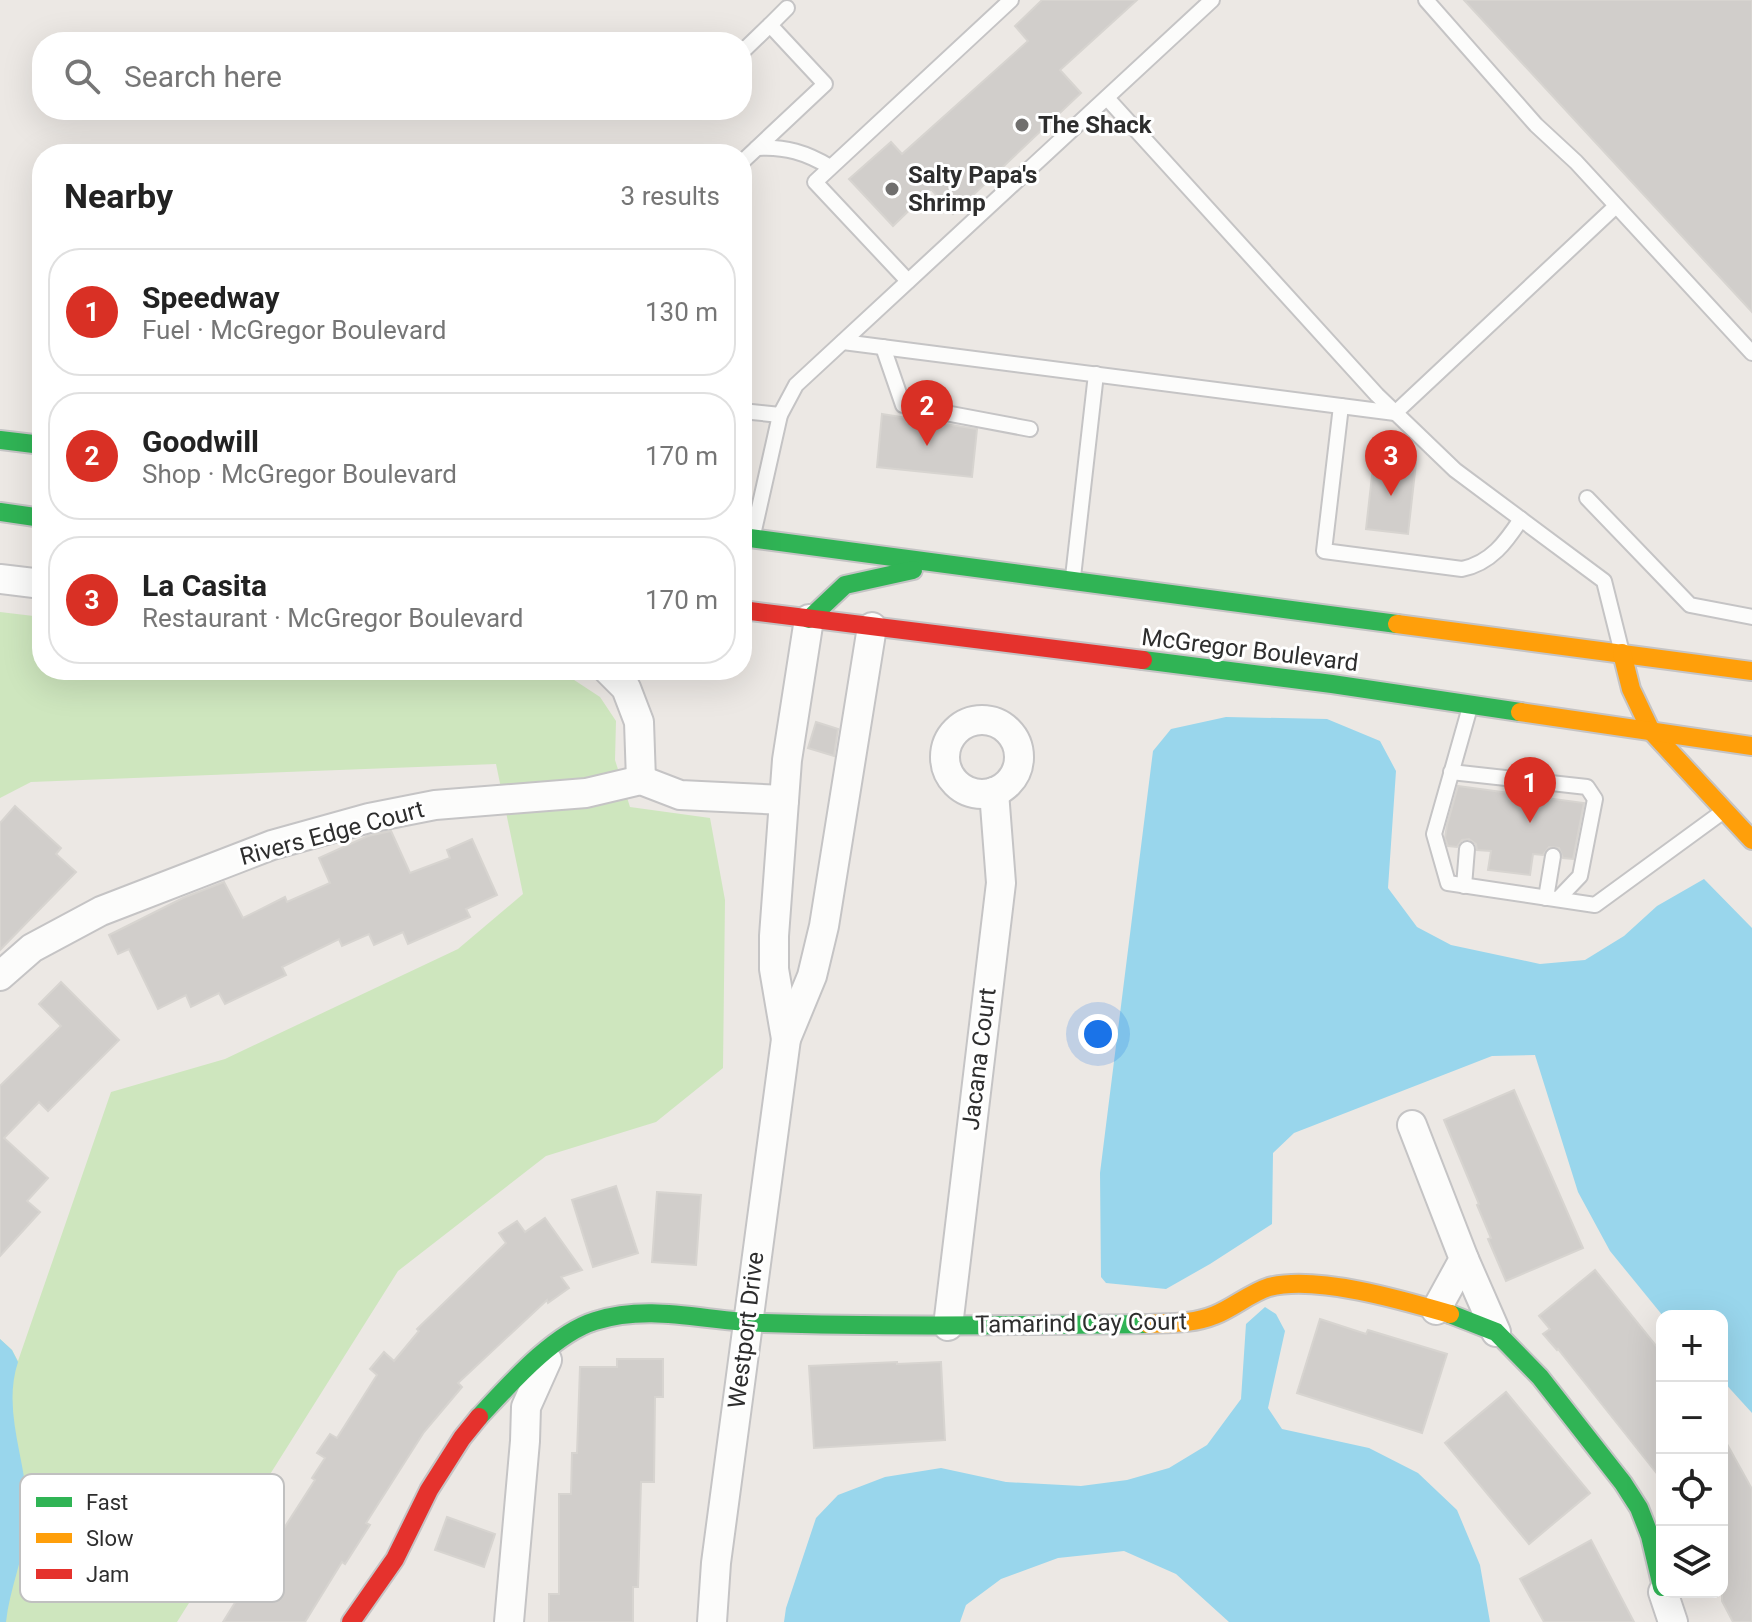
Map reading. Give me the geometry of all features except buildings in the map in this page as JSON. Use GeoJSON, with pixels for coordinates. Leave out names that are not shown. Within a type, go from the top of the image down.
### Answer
{"type":"FeatureCollection","features":[{"type":"Feature","properties":{"kind":"main road"},"geometry":{"type":"LineString","coordinates":[[0,440],[32,444]]}},
{"type":"Feature","properties":{"kind":"main road"},"geometry":{"type":"LineString","coordinates":[[0,512],[32,517]]}},
{"type":"Feature","properties":{"kind":"main road","name":"McGregor Boulevard"},"geometry":{"type":"LineString","coordinates":[[752,542],[945,564],[1752,671]]}},
{"type":"Feature","properties":{"kind":"main road"},"geometry":{"type":"LineString","coordinates":[[809,619],[845,585],[945,564]]}},
{"type":"Feature","properties":{"kind":"main road","name":"McGregor Boulevard"},"geometry":{"type":"LineString","coordinates":[[752,611],[1316,682],[1752,746]]}},
{"type":"Feature","properties":{"kind":"main road"},"geometry":{"type":"LineString","coordinates":[[1622,653],[1631,689],[1651,731],[1752,840]]}},
{"type":"Feature","properties":{"kind":"main road","name":"Tamarind Cay Court"},"geometry":{"type":"LineString","coordinates":[[351,1622],[395,1559],[429,1490],[462,1438],[481,1415],[556,1341],[593,1321],[640,1311],[747,1323],[948,1326],[1190,1323],[1216,1315],[1266,1288],[1292,1283],[1323,1284],[1436,1310],[1468,1319],[1496,1332],[1540,1377],[1639,1508],[1656,1563]]}},
{"type":"Feature","properties":{"kind":"street"},"geometry":{"type":"LineString","coordinates":[[0,579],[32,583]]}},
{"type":"Feature","properties":{"kind":"street","name":"Westport Drive"},"geometry":{"type":"LineString","coordinates":[[786,1039],[774,969],[787,760],[809,619]]}},
{"type":"Feature","properties":{"kind":"street","name":"Westport Drive"},"geometry":{"type":"LineString","coordinates":[[712,1622],[716,1563],[786,1039],[812,976],[824,926],[872,627]]}},
{"type":"Feature","properties":{"kind":"street"},"geometry":{"type":"LineString","coordinates":[[618,680],[626,688],[639,722],[641,780],[680,795],[784,800]]}},
{"type":"Feature","properties":{"kind":"street","name":"Rivers Edge Court"},"geometry":{"type":"LineString","coordinates":[[0,976],[32,948],[101,911],[272,845],[369,818],[435,805],[586,793],[641,780]]}},
{"type":"Feature","properties":{"kind":"street","name":"Jacana Court"},"geometry":{"type":"LineString","coordinates":[[948,1326],[1001,883],[994,792]]}},
{"type":"Feature","properties":{"kind":"street","name":"Tamarind Cay Court"},"geometry":{"type":"LineString","coordinates":[[1412,1125],[1496,1332]]}},
{"type":"Feature","properties":{"kind":"street"},"geometry":{"type":"LineString","coordinates":[[1436,1310],[1464,1259]]}},
{"type":"Feature","properties":{"kind":"street"},"geometry":{"type":"LineString","coordinates":[[509,1622],[526,1407],[556,1341]]}},
{"type":"Feature","properties":{"kind":"street","name":"Tamarind Cay Court"},"geometry":{"type":"LineString","coordinates":[[1665,1598],[1673,1622]]}},
{"type":"Feature","properties":{"kind":"lane"},"geometry":{"type":"LineString","coordinates":[[908,281],[815,182],[1011,0]]}},
{"type":"Feature","properties":{"kind":"lane"},"geometry":{"type":"LineString","coordinates":[[752,516],[780,415],[796,385],[1212,0]]}},
{"type":"Feature","properties":{"kind":"lane"},"geometry":{"type":"LineString","coordinates":[[1426,0],[1536,125],[1752,353]]}},
{"type":"Feature","properties":{"kind":"lane"},"geometry":{"type":"LineString","coordinates":[[752,42],[787,8]]}},
{"type":"Feature","properties":{"kind":"lane"},"geometry":{"type":"LineString","coordinates":[[752,153],[825,84],[770,25]]}},
{"type":"Feature","properties":{"kind":"lane"},"geometry":{"type":"LineString","coordinates":[[1107,98],[1395,413],[1455,470],[1604,581],[1622,653]]}},
{"type":"Feature","properties":{"kind":"lane"},"geometry":{"type":"LineString","coordinates":[[757,148],[795,150],[830,167]]}},
{"type":"Feature","properties":{"kind":"lane"},"geometry":{"type":"LineString","coordinates":[[1395,413],[1616,206]]}},
{"type":"Feature","properties":{"kind":"lane"},"geometry":{"type":"LineString","coordinates":[[843,342],[1395,413]]}},
{"type":"Feature","properties":{"kind":"lane"},"geometry":{"type":"LineString","coordinates":[[883,347],[903,405],[1030,429]]}},
{"type":"Feature","properties":{"kind":"lane"},"geometry":{"type":"LineString","coordinates":[[1073,581],[1096,374]]}},
{"type":"Feature","properties":{"kind":"lane"},"geometry":{"type":"LineString","coordinates":[[1341,406],[1324,551],[1462,569],[1491,556],[1521,519]]}},
{"type":"Feature","properties":{"kind":"lane"},"geometry":{"type":"LineString","coordinates":[[752,412],[780,415]]}},
{"type":"Feature","properties":{"kind":"lane"},"geometry":{"type":"LineString","coordinates":[[1587,498],[1690,605],[1752,617]]}},
{"type":"Feature","properties":{"kind":"lane"},"geometry":{"type":"LineString","coordinates":[[1470,704],[1434,834],[1448,883],[1595,905],[1725,811]]}},
{"type":"Feature","properties":{"kind":"lane"},"geometry":{"type":"LineString","coordinates":[[1451,772],[1473,782],[1563,792],[1587,787],[1595,799],[1580,876],[1552,898]]}},
{"type":"Feature","properties":{"kind":"lane"},"geometry":{"type":"LineString","coordinates":[[1464,886],[1467,849]]}},
{"type":"Feature","properties":{"kind":"lane"},"geometry":{"type":"LineString","coordinates":[[1552,898],[1553,856]]}},
{"type":"Feature","properties":{"kind":"green space"},"geometry":{"type":"Polygon","coordinates":[[[0,612],[32,616],[32,680],[574,680],[600,697],[616,721],[615,760],[630,807],[710,818],[725,900],[723,1068],[656,1122],[546,1156],[398,1271],[270,1474],[20,1474],[20,1602],[190,1602],[177,1622],[0,1622],[0,1339],[18,1361],[111,1092],[225,1059],[458,949],[523,894],[496,764],[31,782],[0,798],[0,612]]]}},
{"type":"Feature","properties":{"kind":"water"},"geometry":{"type":"Polygon","coordinates":[[[1226,717],[1327,719],[1380,741],[1396,771],[1388,888],[1417,927],[1451,945],[1540,964],[1585,960],[1624,936],[1657,906],[1704,879],[1752,928],[1752,1413],[1728,1387],[1728,1310],[1658,1310],[1610,1251],[1578,1192],[1535,1055],[1492,1056],[1294,1133],[1273,1153],[1272,1224],[1166,1289],[1106,1283],[1101,1277],[1100,1173],[1153,751],[1171,729],[1226,717]]]}},
{"type":"Feature","properties":{"kind":"water"},"geometry":{"type":"Polygon","coordinates":[[[1265,1307],[1276,1314],[1285,1331],[1268,1408],[1282,1429],[1369,1448],[1418,1473],[1457,1510],[1480,1565],[1490,1622],[1229,1622],[1176,1574],[1124,1551],[1058,1558],[1001,1579],[966,1605],[960,1622],[784,1622],[816,1518],[838,1495],[885,1477],[941,1468],[1006,1482],[1081,1486],[1127,1480],[1169,1468],[1207,1445],[1241,1399],[1246,1324],[1265,1307]]]}},
{"type":"Feature","properties":{"kind":"water"},"geometry":{"type":"Polygon","coordinates":[[[0,1339],[12,1350],[18,1362],[13,1398],[24,1474],[20,1474],[20,1559],[6,1622],[0,1622],[0,1339]]]}},
{"type":"Feature","properties":{"kind":"traffic: fast"},"geometry":{"type":"LineString","coordinates":[[0,440],[32,444]]}},
{"type":"Feature","properties":{"kind":"traffic: fast"},"geometry":{"type":"LineString","coordinates":[[0,512],[32,517]]}},
{"type":"Feature","properties":{"kind":"traffic: fast"},"geometry":{"type":"LineString","coordinates":[[752,538],[1397,624]]}},
{"type":"Feature","properties":{"kind":"traffic: fast"},"geometry":{"type":"LineString","coordinates":[[809,619],[845,585],[913,570]]}},
{"type":"Feature","properties":{"kind":"traffic: fast"},"geometry":{"type":"LineString","coordinates":[[1143,660],[1520,712]]}},
{"type":"Feature","properties":{"kind":"traffic: fast"},"geometry":{"type":"LineString","coordinates":[[479,1417],[532,1362],[563,1337],[595,1321],[616,1316],[658,1313],[743,1322],[860,1325],[1148,1324]]}},
{"type":"Feature","properties":{"kind":"traffic: fast"},"geometry":{"type":"LineString","coordinates":[[1450,1314],[1496,1332],[1540,1377],[1639,1508],[1656,1562]]}},
{"type":"Feature","properties":{"kind":"traffic: slow"},"geometry":{"type":"LineString","coordinates":[[1397,624],[1752,671]]}},
{"type":"Feature","properties":{"kind":"traffic: slow"},"geometry":{"type":"LineString","coordinates":[[1622,653],[1631,689],[1651,731],[1752,840]]}},
{"type":"Feature","properties":{"kind":"traffic: slow"},"geometry":{"type":"LineString","coordinates":[[1520,712],[1752,746]]}},
{"type":"Feature","properties":{"kind":"traffic: slow"},"geometry":{"type":"LineString","coordinates":[[1148,1324],[1207,1318],[1269,1287],[1289,1284],[1360,1291],[1450,1314]]}},
{"type":"Feature","properties":{"kind":"traffic: jam"},"geometry":{"type":"LineString","coordinates":[[752,611],[1143,660]]}},
{"type":"Feature","properties":{"kind":"traffic: jam"},"geometry":{"type":"LineString","coordinates":[[351,1622],[395,1559],[429,1490],[479,1417]]}},
{"type":"Feature","properties":{"kind":"place","name":"The Shack"},"geometry":{"type":"Point","coordinates":[1022,125]}},
{"type":"Feature","properties":{"kind":"place","name":"Salty Papa's Shrimp"},"geometry":{"type":"Point","coordinates":[892,189]}},
{"type":"Feature","properties":{"kind":"place","name":"Goodwill"},"geometry":{"type":"Point","coordinates":[927,446]}},
{"type":"Feature","properties":{"kind":"place","name":"La Casita"},"geometry":{"type":"Point","coordinates":[1391,496]}},
{"type":"Feature","properties":{"kind":"place","name":"Speedway"},"geometry":{"type":"Point","coordinates":[1530,823]}}]}
